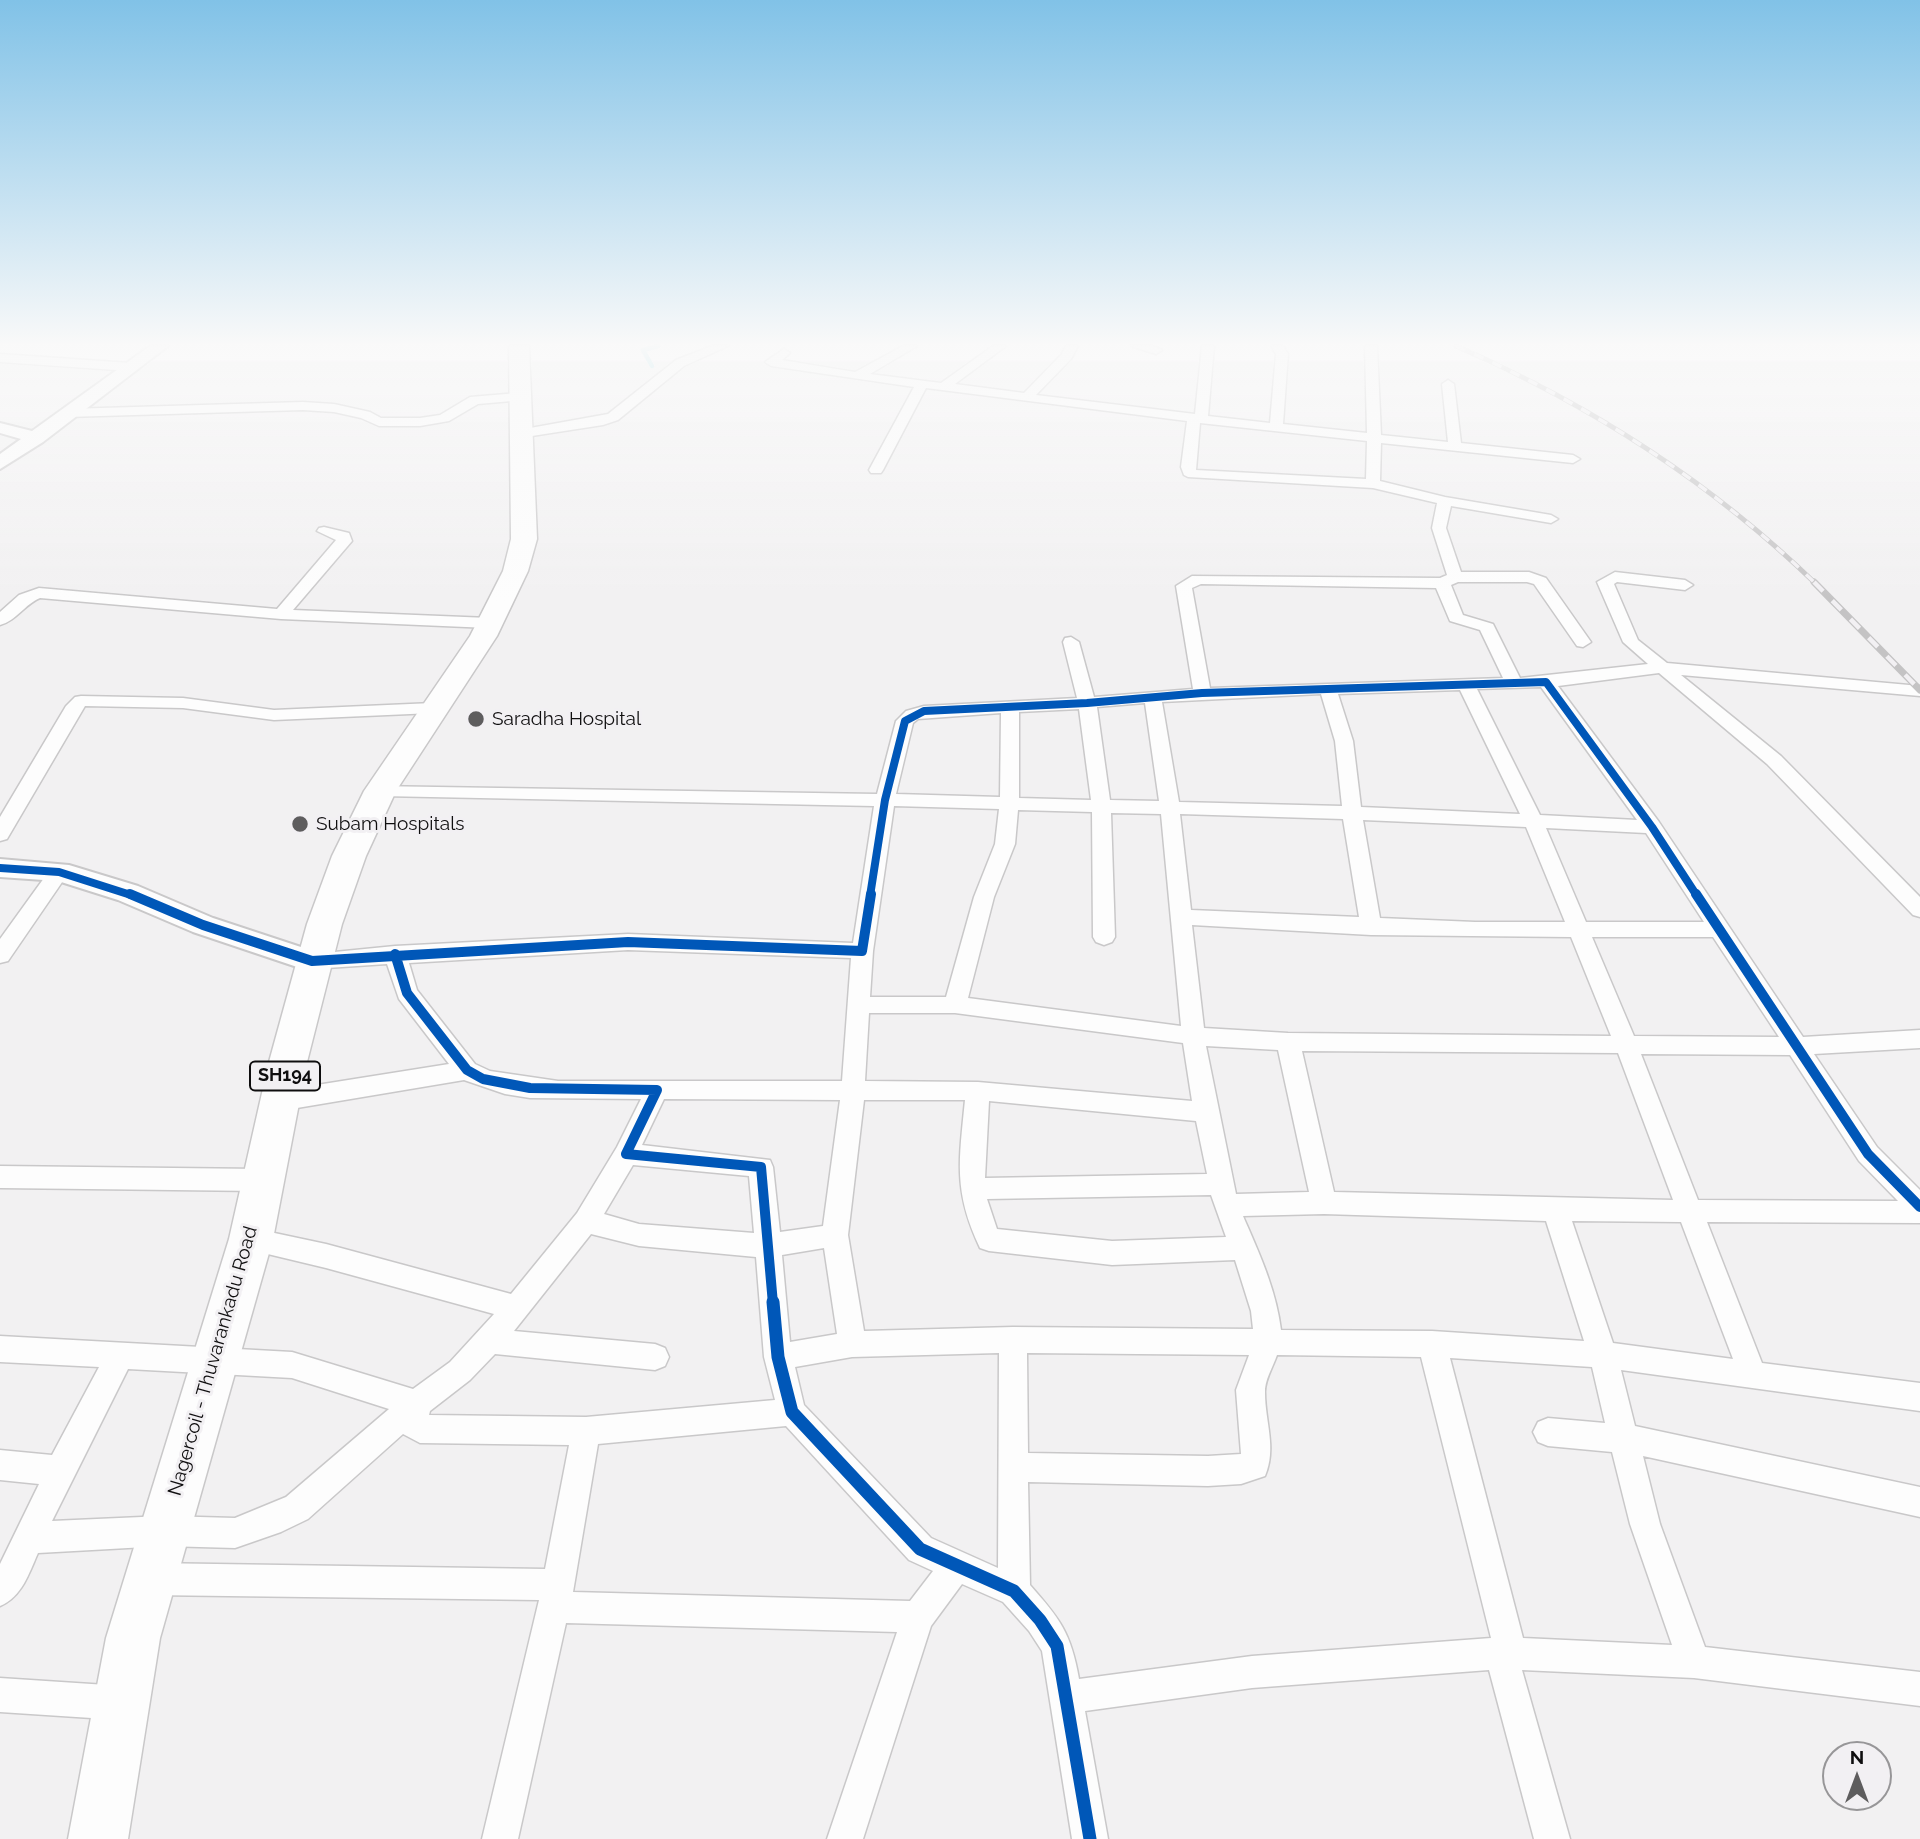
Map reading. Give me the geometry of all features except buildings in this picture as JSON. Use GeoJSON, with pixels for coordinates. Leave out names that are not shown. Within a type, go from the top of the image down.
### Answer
{"type":"FeatureCollection","features":[{"type":"Feature","properties":{"kind":"main road","name":"Nagercoil - Thuvarankadu Road"},"geometry":{"type":"LineString","coordinates":[[98,1839],[133,1638],[251,1239],[260,1180],[312,961],[348,856],[380,790],[489,623],[518,567],[524,539],[520,432]]}},
{"type":"Feature","properties":{"kind":"street"},"geometry":{"type":"LineString","coordinates":[[14,432],[37,438]]}},
{"type":"Feature","properties":{"kind":"street"},"geometry":{"type":"LineString","coordinates":[[0,463],[44,432]]}},
{"type":"Feature","properties":{"kind":"street"},"geometry":{"type":"LineString","coordinates":[[876,470],[896,432]]}},
{"type":"Feature","properties":{"kind":"street"},"geometry":{"type":"LineString","coordinates":[[1195,432],[1189,472],[1373,484],[1445,501],[1551,519]]}},
{"type":"Feature","properties":{"kind":"street"},"geometry":{"type":"LineString","coordinates":[[1313,432],[1573,459]]}},
{"type":"Feature","properties":{"kind":"street"},"geometry":{"type":"LineString","coordinates":[[1373,484],[1374,432]]}},
{"type":"Feature","properties":{"kind":"street"},"geometry":{"type":"LineString","coordinates":[[1453,432],[1455,447]]}},
{"type":"Feature","properties":{"kind":"street"},"geometry":{"type":"LineString","coordinates":[[1445,501],[1439,528],[1456,618],[1487,627],[1514,684]]}},
{"type":"Feature","properties":{"kind":"street"},"geometry":{"type":"LineString","coordinates":[[281,614],[344,541],[344,536],[324,531]]}},
{"type":"Feature","properties":{"kind":"street"},"geometry":{"type":"LineString","coordinates":[[1685,585],[1615,577],[1605,582],[1631,642],[1774,760],[1920,910]]}},
{"type":"Feature","properties":{"kind":"street"},"geometry":{"type":"LineString","coordinates":[[1202,693],[1184,586],[1189,581],[1198,579],[1536,579],[1543,583],[1583,642]]}},
{"type":"Feature","properties":{"kind":"street"},"geometry":{"type":"LineString","coordinates":[[0,620],[25,598],[39,593],[281,614],[489,623]]}},
{"type":"Feature","properties":{"kind":"street"},"geometry":{"type":"LineString","coordinates":[[1071,642],[1087,703],[1100,807],[1105,893],[1104,937]]}},
{"type":"Feature","properties":{"kind":"street"},"geometry":{"type":"LineString","coordinates":[[852,1344],[835,1235],[853,1090],[862,951],[885,800],[905,721],[912,715],[924,711],[1087,703],[1202,693],[1546,682],[1661,668],[1920,691]]}},
{"type":"Feature","properties":{"kind":"street"},"geometry":{"type":"LineString","coordinates":[[1546,682],[1652,827],[1868,1154],[1920,1210]]}},
{"type":"Feature","properties":{"kind":"street"},"geometry":{"type":"LineString","coordinates":[[1467,686],[1534,822],[1627,1045],[1753,1376]]}},
{"type":"Feature","properties":{"kind":"street"},"geometry":{"type":"LineString","coordinates":[[1328,688],[1344,741],[1352,813],[1371,928]]}},
{"type":"Feature","properties":{"kind":"street"},"geometry":{"type":"LineString","coordinates":[[1014,1468],[1208,1471],[1255,1466],[1257,1444],[1250,1390],[1268,1341],[1262,1297],[1224,1194],[1206,1112],[1193,1036],[1153,698]]}},
{"type":"Feature","properties":{"kind":"street"},"geometry":{"type":"LineString","coordinates":[[0,834],[75,706],[81,701],[183,703],[274,715],[433,708]]}},
{"type":"Feature","properties":{"kind":"street"},"geometry":{"type":"LineString","coordinates":[[954,1005],[984,897],[1005,844],[1009,803],[1010,706]]}},
{"type":"Feature","properties":{"kind":"street"},"geometry":{"type":"LineString","coordinates":[[380,790],[1009,803],[1352,813],[1652,827]]}},
{"type":"Feature","properties":{"kind":"street"},"geometry":{"type":"LineString","coordinates":[[0,868],[59,872],[128,892],[203,925],[312,961],[628,942],[862,951]]}},
{"type":"Feature","properties":{"kind":"street"},"geometry":{"type":"LineString","coordinates":[[0,955],[59,872]]}},
{"type":"Feature","properties":{"kind":"street"},"geometry":{"type":"LineString","coordinates":[[1180,917],[1371,928],[1579,931],[1718,929]]}},
{"type":"Feature","properties":{"kind":"street"},"geometry":{"type":"LineString","coordinates":[[395,954],[407,993],[467,1070],[488,1082],[529,1089],[978,1091],[1206,1112]]}},
{"type":"Feature","properties":{"kind":"street"},"geometry":{"type":"LineString","coordinates":[[858,1004],[954,1005],[1193,1036],[1288,1042],[1798,1046],[1920,1039]]}},
{"type":"Feature","properties":{"kind":"street"},"geometry":{"type":"LineString","coordinates":[[1288,1042],[1324,1203]]}},
{"type":"Feature","properties":{"kind":"street"},"geometry":{"type":"LineString","coordinates":[[279,1101],[467,1070]]}},
{"type":"Feature","properties":{"kind":"street"},"geometry":{"type":"LineString","coordinates":[[29,1538],[164,1531],[234,1533],[281,1517],[297,1508],[416,1404],[460,1371],[489,1341],[586,1221],[626,1154],[657,1090]]}},
{"type":"Feature","properties":{"kind":"street"},"geometry":{"type":"LineString","coordinates":[[978,1091],[971,1189],[977,1220],[989,1240],[1112,1253],[1244,1248]]}},
{"type":"Feature","properties":{"kind":"street"},"geometry":{"type":"LineString","coordinates":[[626,1154],[761,1167],[778,1357],[792,1412],[920,1549],[1014,1591],[1040,1620],[1058,1646],[1090,1839]]}},
{"type":"Feature","properties":{"kind":"street"},"geometry":{"type":"LineString","coordinates":[[0,1177],[260,1180]]}},
{"type":"Feature","properties":{"kind":"street"},"geometry":{"type":"LineString","coordinates":[[971,1189],[1224,1194],[1324,1203],[1555,1210],[1920,1210]]}},
{"type":"Feature","properties":{"kind":"street"},"geometry":{"type":"LineString","coordinates":[[1555,1210],[1603,1355],[1645,1524],[1694,1662]]}},
{"type":"Feature","properties":{"kind":"street"},"geometry":{"type":"LineString","coordinates":[[586,1221],[639,1235],[767,1246],[835,1235]]}},
{"type":"Feature","properties":{"kind":"street"},"geometry":{"type":"LineString","coordinates":[[251,1239],[326,1256],[514,1307]]}},
{"type":"Feature","properties":{"kind":"street"},"geometry":{"type":"LineString","coordinates":[[778,1357],[852,1344],[1013,1340],[1432,1344],[1603,1355],[1920,1397]]}},
{"type":"Feature","properties":{"kind":"street"},"geometry":{"type":"LineString","coordinates":[[1013,1340],[1014,1591]]}},
{"type":"Feature","properties":{"kind":"street"},"geometry":{"type":"LineString","coordinates":[[489,1341],[655,1357]]}},
{"type":"Feature","properties":{"kind":"street"},"geometry":{"type":"LineString","coordinates":[[1432,1344],[1552,1839]]}},
{"type":"Feature","properties":{"kind":"street"},"geometry":{"type":"LineString","coordinates":[[0,1349],[292,1365],[416,1404]]}},
{"type":"Feature","properties":{"kind":"street"},"geometry":{"type":"LineString","coordinates":[[0,1590],[13,1573],[60,1471],[121,1355]]}},
{"type":"Feature","properties":{"kind":"street"},"geometry":{"type":"LineString","coordinates":[[416,1404],[412,1421],[414,1427],[420,1429],[586,1431],[792,1412]]}},
{"type":"Feature","properties":{"kind":"street"},"geometry":{"type":"LineString","coordinates":[[500,1839],[556,1596],[586,1431]]}},
{"type":"Feature","properties":{"kind":"street"},"geometry":{"type":"LineString","coordinates":[[1548,1432],[1625,1439],[1688,1450],[1797,1477],[1920,1502]]}},
{"type":"Feature","properties":{"kind":"street"},"geometry":{"type":"LineString","coordinates":[[0,1465],[60,1471]]}},
{"type":"Feature","properties":{"kind":"street"},"geometry":{"type":"LineString","coordinates":[[845,1839],[918,1616],[957,1566]]}},
{"type":"Feature","properties":{"kind":"street"},"geometry":{"type":"LineString","coordinates":[[150,1579],[556,1596],[918,1616]]}},
{"type":"Feature","properties":{"kind":"street"},"geometry":{"type":"LineString","coordinates":[[1066,1697],[1252,1672],[1506,1654],[1694,1662],[1920,1689]]}},
{"type":"Feature","properties":{"kind":"street"},"geometry":{"type":"LineString","coordinates":[[0,1695],[122,1703]]}},
{"type":"Feature","properties":{"kind":"railway"},"geometry":{"type":"LineString","coordinates":[[1620,432],[1735,512],[1816,584]]}},
{"type":"Feature","properties":{"kind":"railway"},"geometry":{"type":"LineString","coordinates":[[1816,584],[1920,690]]}},
{"type":"Feature","properties":{"kind":"cycle path"},"geometry":{"type":"LineString","coordinates":[[0,868],[59,872],[128,893],[203,925],[312,961],[628,942],[862,951],[885,800],[905,721],[912,715],[924,711],[1087,703],[1202,693],[1546,682],[1652,827],[1868,1154],[1920,1207]]}},
{"type":"Feature","properties":{"kind":"cycle path"},"geometry":{"type":"LineString","coordinates":[[395,954],[407,993],[467,1070],[483,1079],[530,1088],[586,1091],[657,1090],[626,1154],[761,1167],[778,1357],[792,1412],[920,1549],[1014,1591],[1040,1620],[1057,1646],[1090,1839]]}},
{"type":"Feature","properties":{"kind":"place","name":"Saradha Hospital"},"geometry":{"type":"Point","coordinates":[476,719]}},
{"type":"Feature","properties":{"kind":"place","name":"Subam Hospitals"},"geometry":{"type":"Point","coordinates":[300,824]}}]}
